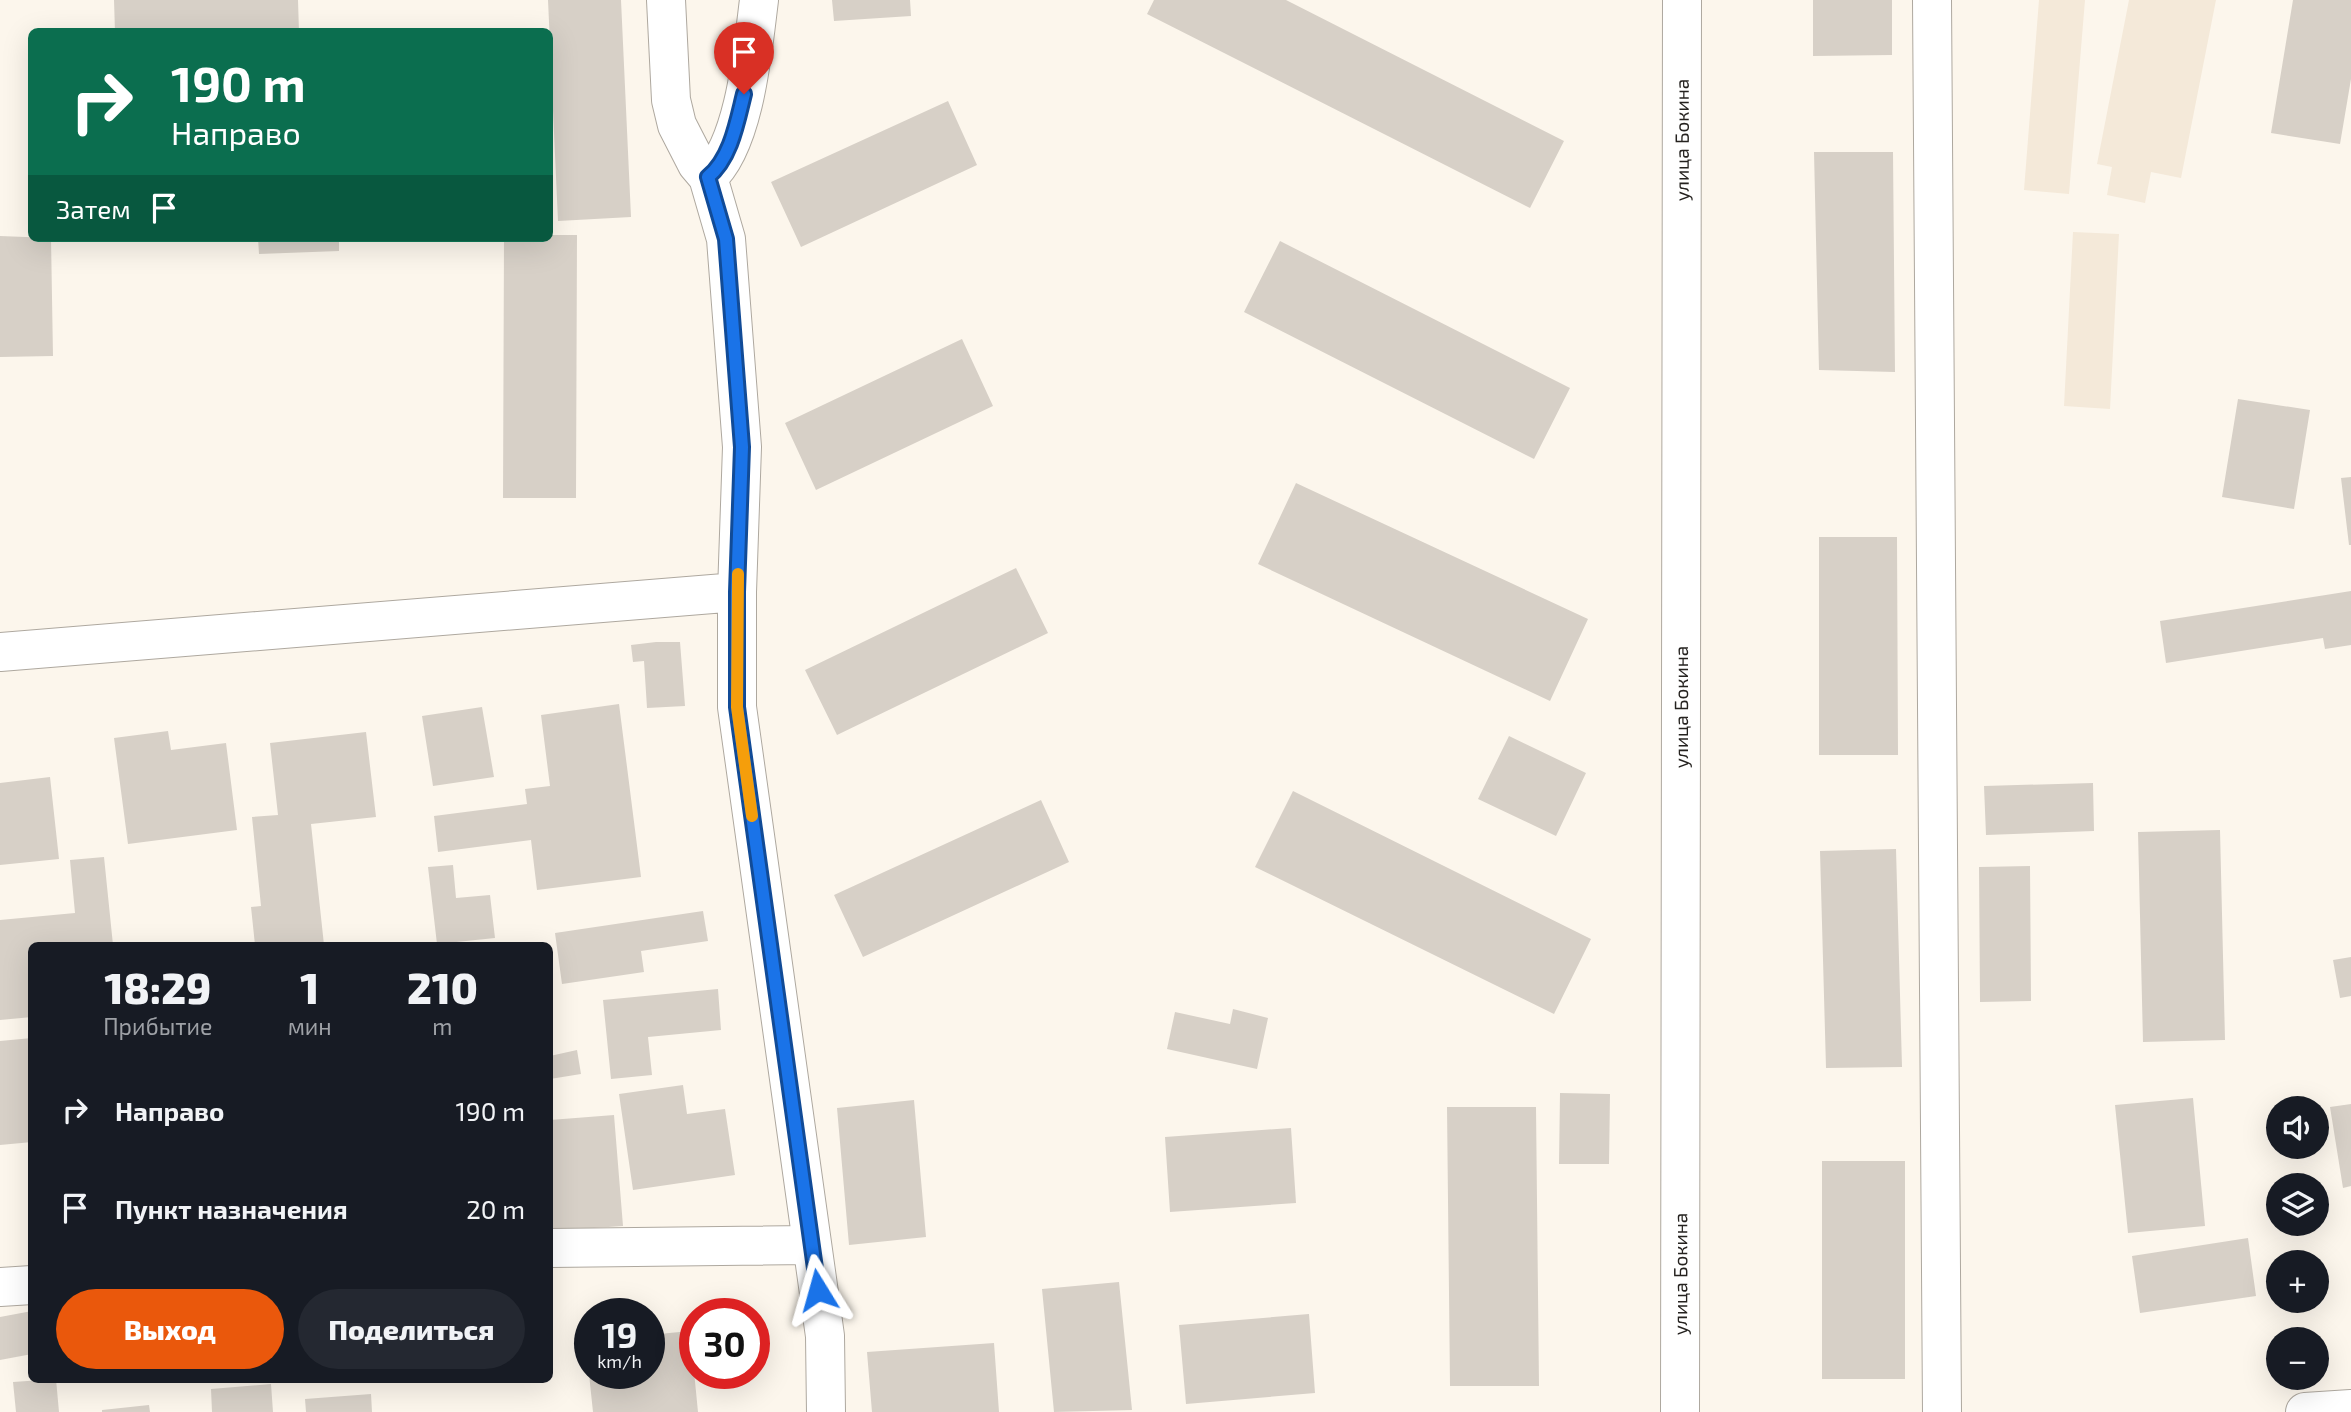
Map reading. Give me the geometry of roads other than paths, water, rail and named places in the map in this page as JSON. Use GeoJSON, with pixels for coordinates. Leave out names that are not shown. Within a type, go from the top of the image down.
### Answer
{"type":"FeatureCollection","features":[{"type":"Feature","properties":{"kind":"street"},"geometry":{"type":"LineString","coordinates":[[666,0],[671,100],[677,125],[686,146],[708,177],[726,239],[742,447],[737,592],[737,707],[824,1336],[826,1412]]}},
{"type":"Feature","properties":{"kind":"street"},"geometry":{"type":"LineString","coordinates":[[708,177],[719,165],[738,117],[751,70],[759,0]]}},
{"type":"Feature","properties":{"kind":"street","name":"улица Бокина"},"geometry":{"type":"LineString","coordinates":[[1680,1412],[1682,0]]}},
{"type":"Feature","properties":{"kind":"street"},"geometry":{"type":"LineString","coordinates":[[1932,0],[1942,1412]]}},
{"type":"Feature","properties":{"kind":"street"},"geometry":{"type":"LineString","coordinates":[[0,652],[737,592]]}},
{"type":"Feature","properties":{"kind":"street"},"geometry":{"type":"LineString","coordinates":[[553,1248],[812,1245]]}},
{"type":"Feature","properties":{"kind":"street"},"geometry":{"type":"LineString","coordinates":[[0,1287],[28,1285]]}},
{"type":"Feature","properties":{"kind":"street"},"geometry":{"type":"LineString","coordinates":[[2305,1412],[2351,1409]]}}]}
